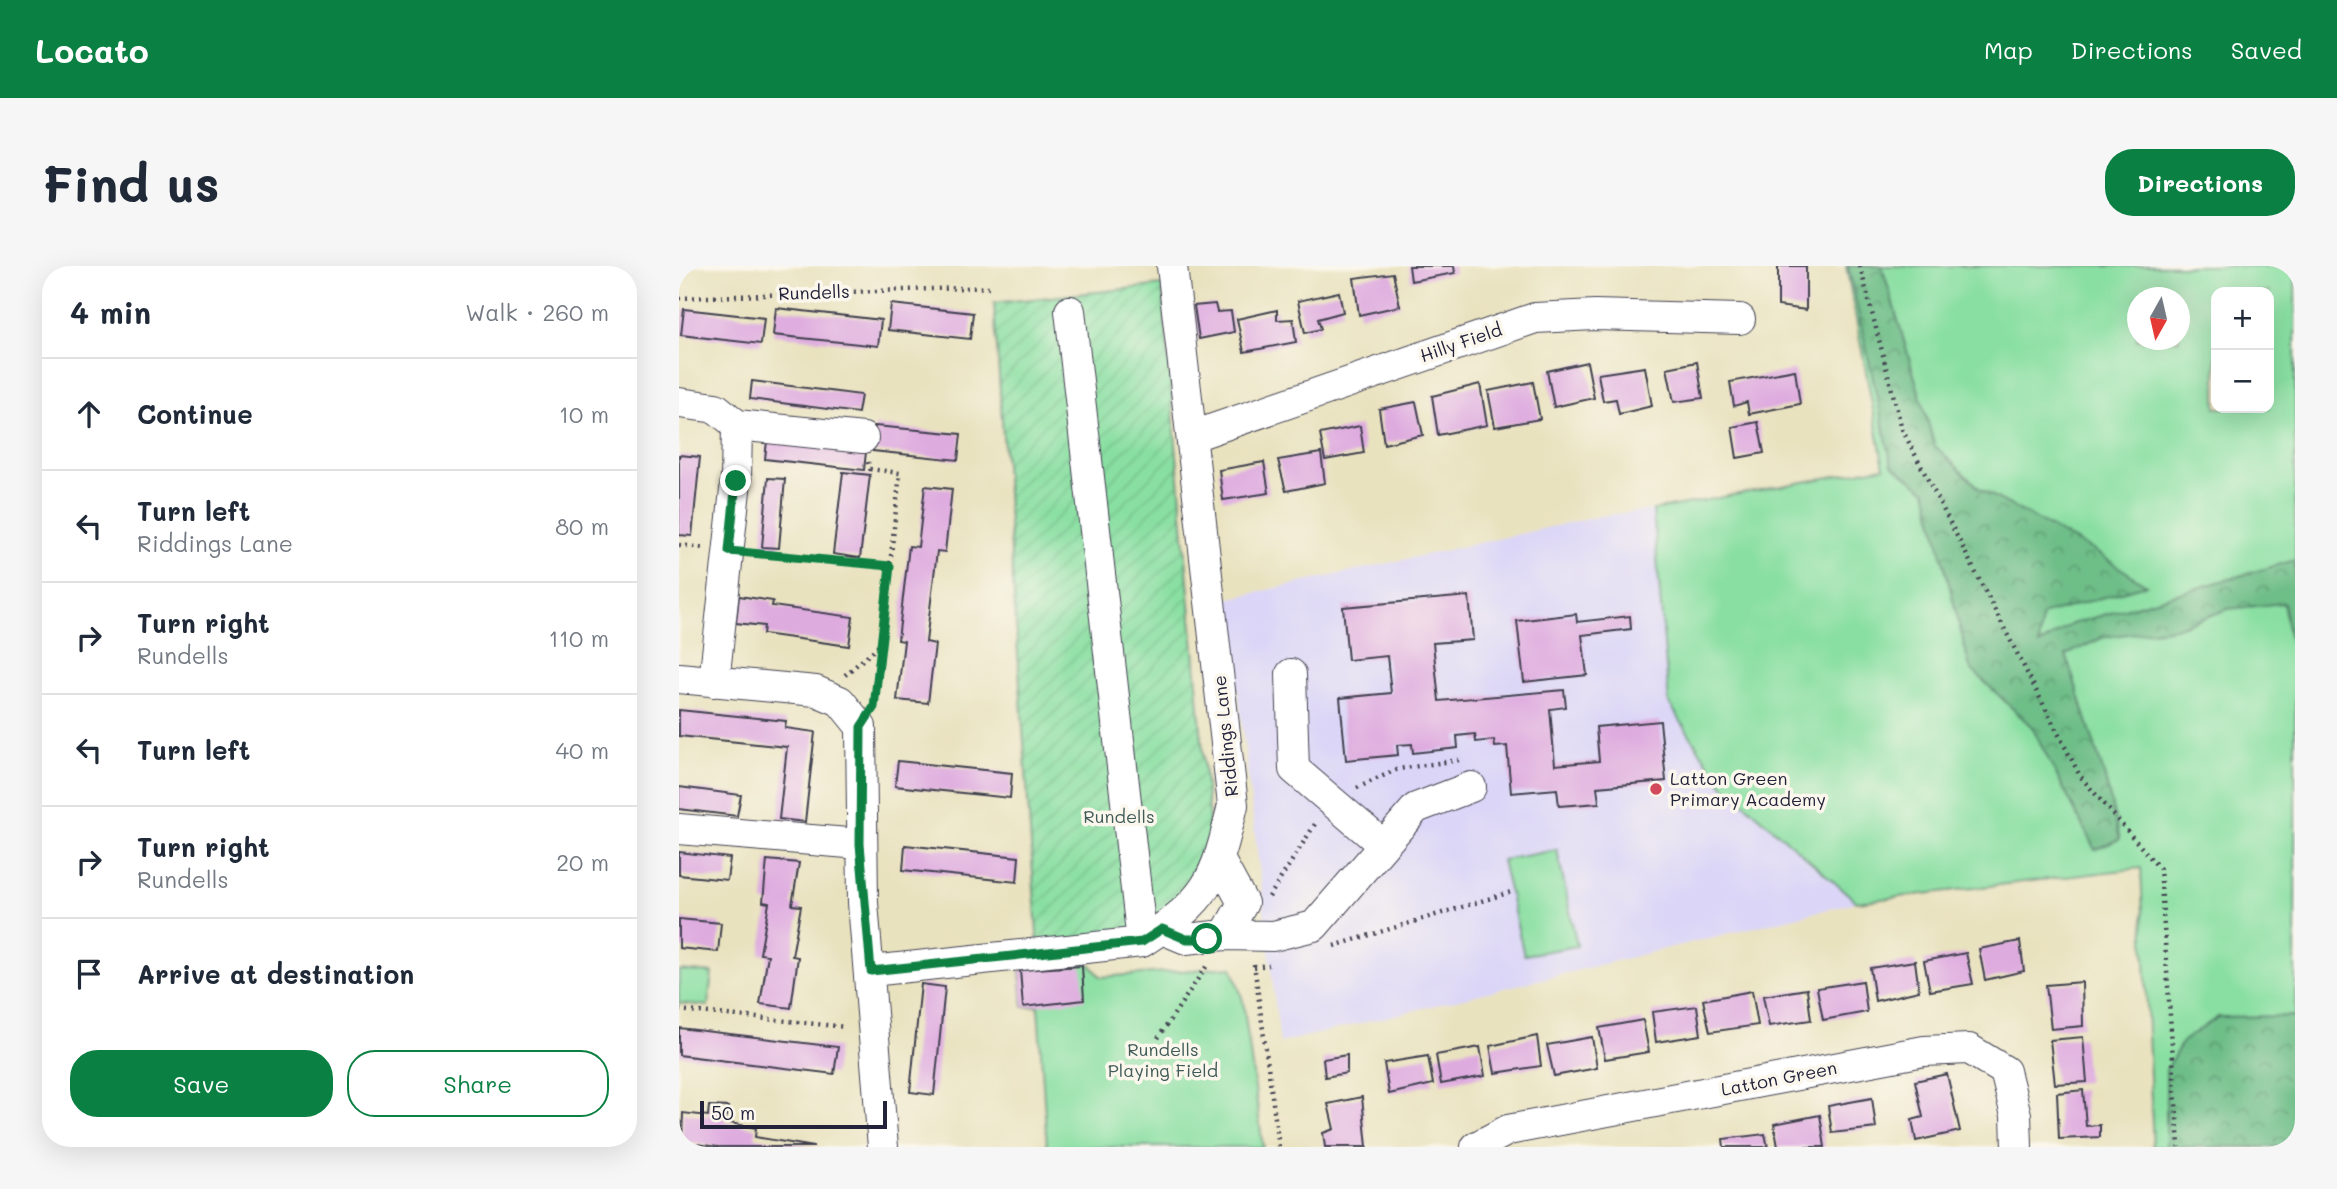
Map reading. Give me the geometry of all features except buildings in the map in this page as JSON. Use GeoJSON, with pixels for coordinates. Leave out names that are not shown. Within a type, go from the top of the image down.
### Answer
{"type":"FeatureCollection","features":[{"type":"Feature","properties":{"kind":"street","name":"Riddings Lane"},"geometry":{"type":"LineString","coordinates":[[1152,936],[1179,918],[1211,883],[1220,861],[1233,806],[1173,266]]}},
{"type":"Feature","properties":{"kind":"street"},"geometry":{"type":"LineString","coordinates":[[1070,311],[1152,936]]}},
{"type":"Feature","properties":{"kind":"street","name":"Hilly Field"},"geometry":{"type":"LineString","coordinates":[[1193,436],[1535,318],[1595,315],[1740,319]]}},
{"type":"Feature","properties":{"kind":"street"},"geometry":{"type":"LineString","coordinates":[[679,403],[716,408],[737,425],[863,438]]}},
{"type":"Feature","properties":{"kind":"street"},"geometry":{"type":"LineString","coordinates":[[714,682],[736,481],[737,425]]}},
{"type":"Feature","properties":{"kind":"street"},"geometry":{"type":"LineString","coordinates":[[1291,674],[1294,769],[1382,844]]}},
{"type":"Feature","properties":{"kind":"street"},"geometry":{"type":"LineString","coordinates":[[679,678],[816,691],[831,696],[850,709],[861,727],[860,844],[883,1147]]}},
{"type":"Feature","properties":{"kind":"street"},"geometry":{"type":"LineString","coordinates":[[871,971],[1152,936],[1186,939],[1225,935],[1273,936],[1314,926],[1382,844],[1416,808],[1471,787]]}},
{"type":"Feature","properties":{"kind":"street"},"geometry":{"type":"LineString","coordinates":[[679,829],[860,844]]}},
{"type":"Feature","properties":{"kind":"street"},"geometry":{"type":"LineString","coordinates":[[1220,861],[1243,904],[1225,935]]}},
{"type":"Feature","properties":{"kind":"street","name":"Latton Green"},"geometry":{"type":"LineString","coordinates":[[1476,1147],[1508,1130],[1924,1051],[1969,1049],[2005,1071],[2016,1115],[2017,1147]]}},
{"type":"Feature","properties":{"kind":"path"},"geometry":{"type":"LineString","coordinates":[[1860,266],[1902,429],[2080,776],[2160,869],[2179,1147]]}},
{"type":"Feature","properties":{"kind":"path","name":"Rundells"},"geometry":{"type":"LineString","coordinates":[[679,298],[991,287]]}},
{"type":"Feature","properties":{"kind":"path"},"geometry":{"type":"LineString","coordinates":[[861,727],[874,707],[900,473]]}},
{"type":"Feature","properties":{"kind":"path"},"geometry":{"type":"LineString","coordinates":[[679,545],[890,566]]}},
{"type":"Feature","properties":{"kind":"path"},"geometry":{"type":"LineString","coordinates":[[831,696],[842,677],[881,644]]}},
{"type":"Feature","properties":{"kind":"path"},"geometry":{"type":"LineString","coordinates":[[1325,949],[1511,892]]}},
{"type":"Feature","properties":{"kind":"path"},"geometry":{"type":"LineString","coordinates":[[1253,956],[1279,1147]]}},
{"type":"Feature","properties":{"kind":"path"},"geometry":{"type":"LineString","coordinates":[[1254,967],[1272,965]]}},
{"type":"Feature","properties":{"kind":"path"},"geometry":{"type":"LineString","coordinates":[[679,1010],[875,1029]]}},
{"type":"Feature","properties":{"kind":"shaded area","name":"Latton Green Primary Academy"},"geometry":{"type":"Polygon","coordinates":[[[1762,497],[2104,872],[1857,902],[1280,1043],[1227,599],[1600,516],[1762,497]]]}},
{"type":"Feature","properties":{"kind":"green space"},"geometry":{"type":"Polygon","coordinates":[[[1846,266],[2295,266],[2295,1147],[2153,1147],[2141,868],[1857,902],[1721,783],[1669,703],[1653,510],[1884,467],[1846,266]]]}},
{"type":"Feature","properties":{"kind":"green space"},"geometry":{"type":"Polygon","coordinates":[[[1848,266],[1882,266],[1935,446],[1980,489],[2093,550],[2146,585],[2042,615],[2039,645],[2072,624],[2295,560],[2295,665],[2283,603],[2228,609],[2175,628],[2104,637],[2066,655],[2104,774],[2120,839],[2095,850],[2032,727],[1970,668],[1926,491],[1892,465],[1848,266]]]}},
{"type":"Feature","properties":{"kind":"green space","name":"Rundells"},"geometry":{"type":"Polygon","coordinates":[[[1162,285],[1210,832],[1198,887],[1166,923],[1038,948],[994,303],[1162,285]]]}},
{"type":"Feature","properties":{"kind":"green space"},"geometry":{"type":"Polygon","coordinates":[[[1557,850],[1577,946],[1524,955],[1502,860],[1557,850]]]}},
{"type":"Feature","properties":{"kind":"green space","name":"Rundells Playing Field"},"geometry":{"type":"Polygon","coordinates":[[[1087,961],[1101,977],[1232,967],[1243,1001],[1263,1147],[1047,1147],[1038,1006],[1023,1007],[1020,970],[1087,961]]]}},
{"type":"Feature","properties":{"kind":"green space"},"geometry":{"type":"Polygon","coordinates":[[[679,970],[712,973],[708,1006],[679,1003],[679,970]]]}},
{"type":"Feature","properties":{"kind":"green space"},"geometry":{"type":"Polygon","coordinates":[[[2295,1016],[2295,1147],[2166,1147],[2166,1069],[2183,1041],[2218,1017],[2295,1016]]]}},
{"type":"Feature","properties":{"kind":"place","name":"Latton Green Primary Academy"},"geometry":{"type":"Point","coordinates":[1656,789]}},
{"type":"Feature","properties":{"kind":"route"},"geometry":{"type":"LineString","coordinates":[[736,481],[729,551],[890,566],[874,707],[861,727],[860,844],[863,903],[871,971],[1142,942],[1162,929],[1186,939],[1207,939]]}}]}
